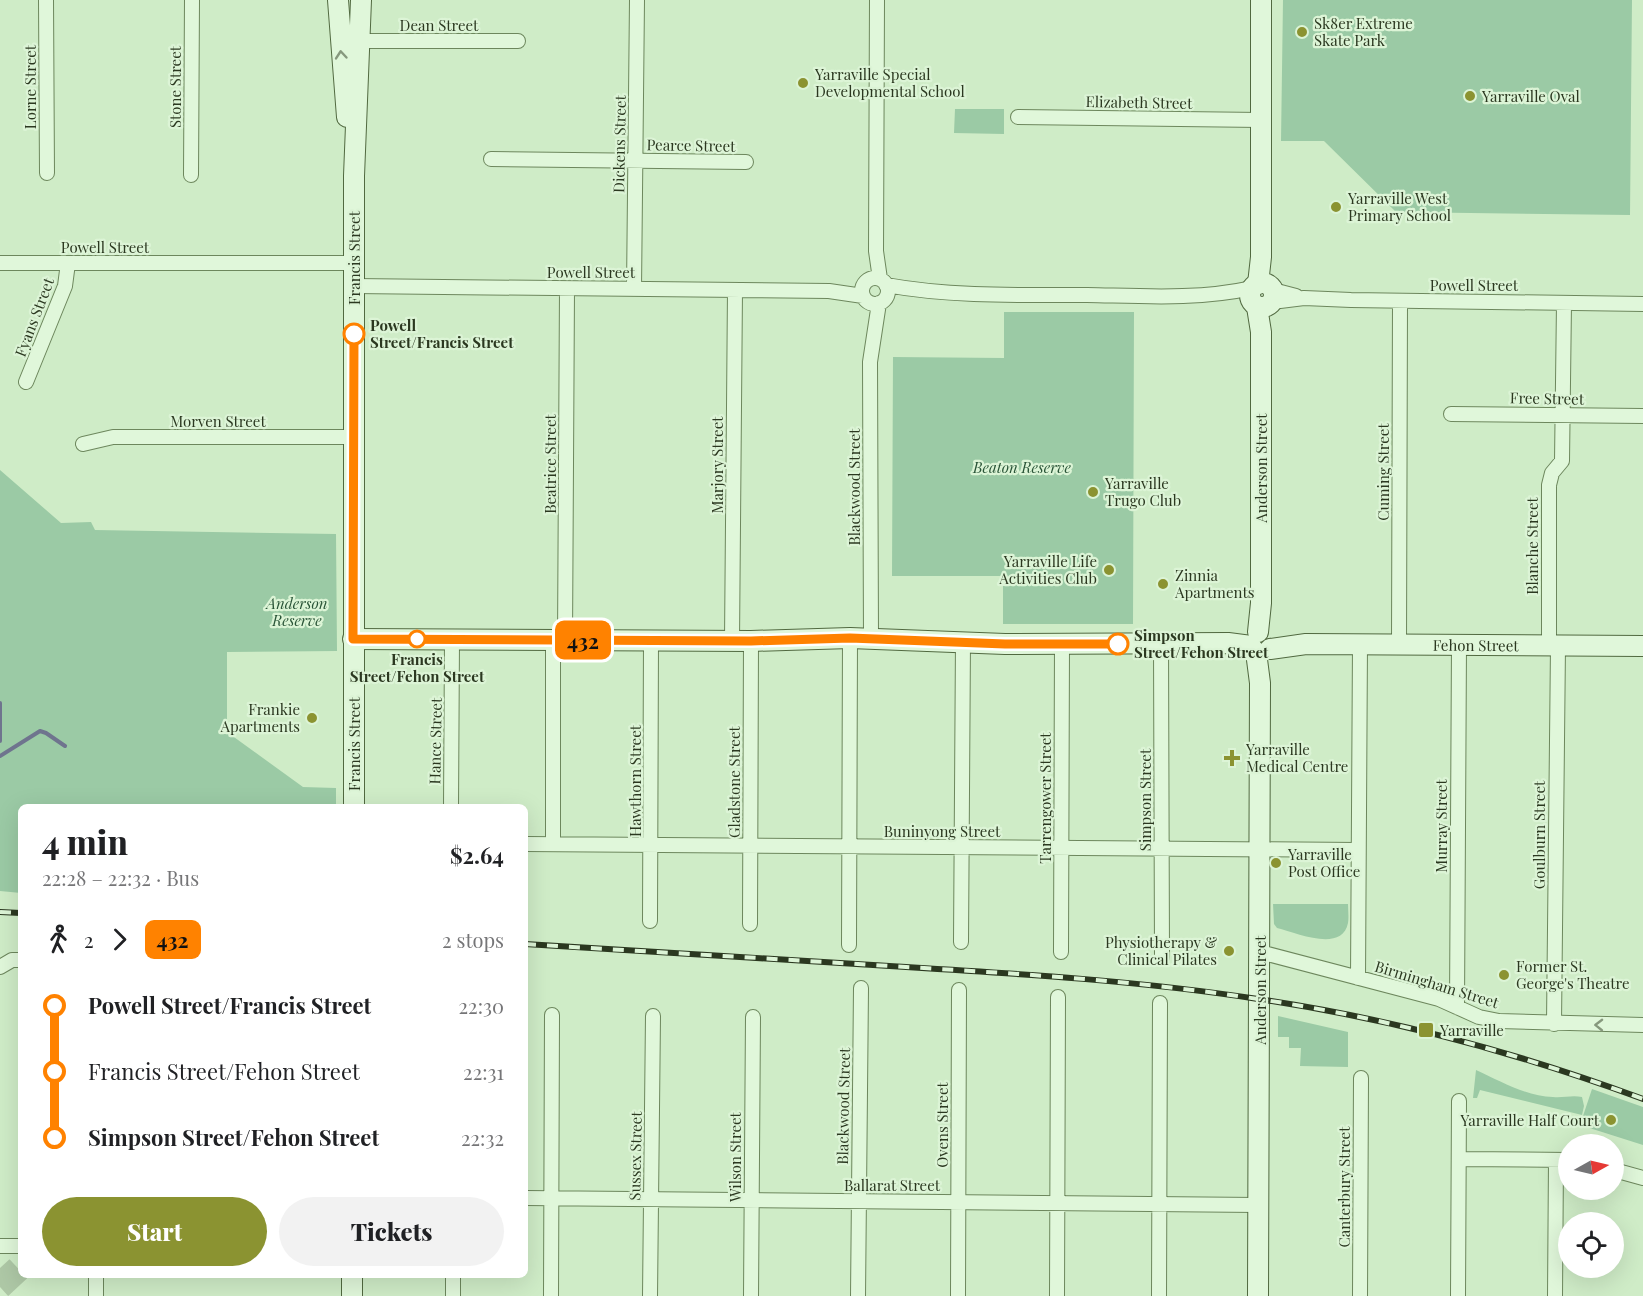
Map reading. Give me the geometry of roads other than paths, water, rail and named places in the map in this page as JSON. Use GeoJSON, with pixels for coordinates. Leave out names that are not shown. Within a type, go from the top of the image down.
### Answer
{"type":"FeatureCollection","features":[{"type":"Feature","properties":{"kind":"street","name":"Lorne Street"},"geometry":{"type":"LineString","coordinates":[[46,0],[46,173]]}},
{"type":"Feature","properties":{"kind":"street","name":"Stone Street"},"geometry":{"type":"LineString","coordinates":[[191,175],[192,0]]}},
{"type":"Feature","properties":{"kind":"street","name":"Francis Street"},"geometry":{"type":"LineString","coordinates":[[354,804],[354,176],[361,0]]}},
{"type":"Feature","properties":{"kind":"street","name":"Dickens Street"},"geometry":{"type":"LineString","coordinates":[[634,289],[637,0]]}},
{"type":"Feature","properties":{"kind":"street","name":"Blackwood Street"},"geometry":{"type":"LineString","coordinates":[[871,638],[870,362],[876,251],[877,0]]}},
{"type":"Feature","properties":{"kind":"street","name":"Anderson Street"},"geometry":{"type":"LineString","coordinates":[[1258,1296],[1261,0]]}},
{"type":"Feature","properties":{"kind":"street","name":"Francis Street"},"geometry":{"type":"LineString","coordinates":[[336,4],[354,176]]}},
{"type":"Feature","properties":{"kind":"street","name":"Dean Street"},"geometry":{"type":"LineString","coordinates":[[360,41],[518,41]]}},
{"type":"Feature","properties":{"kind":"street","name":"Elizabeth Street"},"geometry":{"type":"LineString","coordinates":[[1018,117],[1261,120]]}},
{"type":"Feature","properties":{"kind":"street","name":"Pearce Street"},"geometry":{"type":"LineString","coordinates":[[491,159],[746,162]]}},
{"type":"Feature","properties":{"kind":"street","name":"Powell Street"},"geometry":{"type":"LineString","coordinates":[[0,263],[354,263]]}},
{"type":"Feature","properties":{"kind":"street","name":"Fyans Street"},"geometry":{"type":"LineString","coordinates":[[26,382],[65,286],[68,263]]}},
{"type":"Feature","properties":{"kind":"street","name":"Powell Street"},"geometry":{"type":"LineString","coordinates":[[354,285],[1053,295],[1262,295],[1400,301],[1643,304]]}},
{"type":"Feature","properties":{"kind":"street","name":"Beatrice Street"},"geometry":{"type":"LineString","coordinates":[[553,844],[567,289]]}},
{"type":"Feature","properties":{"kind":"street","name":"Marjory Street"},"geometry":{"type":"LineString","coordinates":[[735,290],[741,641]]}},
{"type":"Feature","properties":{"kind":"street","name":"Cuming Street"},"geometry":{"type":"LineString","coordinates":[[1398,644],[1400,301]]}},
{"type":"Feature","properties":{"kind":"street","name":"Blanche Street"},"geometry":{"type":"LineString","coordinates":[[1553,646],[1549,485],[1552,473],[1562,461],[1564,303]]}},
{"type":"Feature","properties":{"kind":"street","name":"Free Street"},"geometry":{"type":"LineString","coordinates":[[1451,414],[1643,416]]}},
{"type":"Feature","properties":{"kind":"street","name":"Morven Street"},"geometry":{"type":"LineString","coordinates":[[83,444],[113,437],[354,437]]}},
{"type":"Feature","properties":{"kind":"street"},"geometry":{"type":"LineString","coordinates":[[849,945],[850,638]]}},
{"type":"Feature","properties":{"kind":"street","name":"Fehon Street"},"geometry":{"type":"LineString","coordinates":[[353,639],[741,641],[871,638],[1062,643],[1261,642],[1643,646]]}},
{"type":"Feature","properties":{"kind":"street","name":"Hance Street"},"geometry":{"type":"LineString","coordinates":[[451,804],[452,640]]}},
{"type":"Feature","properties":{"kind":"street","name":"Hawthorn Street"},"geometry":{"type":"LineString","coordinates":[[650,921],[651,640]]}},
{"type":"Feature","properties":{"kind":"street","name":"Gladstone Street"},"geometry":{"type":"LineString","coordinates":[[741,641],[750,846],[750,924]]}},
{"type":"Feature","properties":{"kind":"street"},"geometry":{"type":"LineString","coordinates":[[961,942],[963,641]]}},
{"type":"Feature","properties":{"kind":"street","name":"Tarrengower Street"},"geometry":{"type":"LineString","coordinates":[[1061,952],[1062,643]]}},
{"type":"Feature","properties":{"kind":"street","name":"Simpson Street"},"geometry":{"type":"LineString","coordinates":[[1161,644],[1162,957]]}},
{"type":"Feature","properties":{"kind":"street"},"geometry":{"type":"LineString","coordinates":[[1358,978],[1360,644]]}},
{"type":"Feature","properties":{"kind":"street","name":"Murray Street"},"geometry":{"type":"LineString","coordinates":[[1457,1007],[1459,645]]}},
{"type":"Feature","properties":{"kind":"street","name":"Goulburn Street"},"geometry":{"type":"LineString","coordinates":[[1553,646],[1554,1024]]}},
{"type":"Feature","properties":{"kind":"street","name":"Buninyong Street"},"geometry":{"type":"LineString","coordinates":[[528,844],[1358,850]]}},
{"type":"Feature","properties":{"kind":"street","name":"Birmingham Street"},"geometry":{"type":"LineString","coordinates":[[1260,952],[1439,999],[1479,1017],[1499,1021],[1643,1025]]}},
{"type":"Feature","properties":{"kind":"street"},"geometry":{"type":"LineString","coordinates":[[0,967],[5,963],[18,961]]}},
{"type":"Feature","properties":{"kind":"street","name":"Blackwood Street"},"geometry":{"type":"LineString","coordinates":[[858,1296],[861,988]]}},
{"type":"Feature","properties":{"kind":"street","name":"Ovens Street"},"geometry":{"type":"LineString","coordinates":[[958,1296],[959,990]]}},
{"type":"Feature","properties":{"kind":"street"},"geometry":{"type":"LineString","coordinates":[[1057,1296],[1058,996]]}},
{"type":"Feature","properties":{"kind":"street"},"geometry":{"type":"LineString","coordinates":[[1159,1296],[1160,1003]]}},
{"type":"Feature","properties":{"kind":"street"},"geometry":{"type":"LineString","coordinates":[[551,1296],[552,1015]]}},
{"type":"Feature","properties":{"kind":"street","name":"Sussex Street"},"geometry":{"type":"LineString","coordinates":[[650,1296],[653,1016]]}},
{"type":"Feature","properties":{"kind":"street","name":"Wilson Street"},"geometry":{"type":"LineString","coordinates":[[751,1296],[753,1017]]}},
{"type":"Feature","properties":{"kind":"street","name":"Canterbury Street"},"geometry":{"type":"LineString","coordinates":[[1360,1296],[1361,1078]]}},
{"type":"Feature","properties":{"kind":"street"},"geometry":{"type":"LineString","coordinates":[[1458,1296],[1460,1101]]}},
{"type":"Feature","properties":{"kind":"street"},"geometry":{"type":"LineString","coordinates":[[1459,1160],[1558,1160]]}},
{"type":"Feature","properties":{"kind":"street"},"geometry":{"type":"LineString","coordinates":[[1624,1173],[1643,1178]]}},
{"type":"Feature","properties":{"kind":"street","name":"Ballarat Street"},"geometry":{"type":"LineString","coordinates":[[528,1198],[1258,1205]]}},
{"type":"Feature","properties":{"kind":"street"},"geometry":{"type":"LineString","coordinates":[[1555,1296],[1560,1200]]}},
{"type":"Feature","properties":{"kind":"street"},"geometry":{"type":"LineString","coordinates":[[0,1246],[18,1246]]}},
{"type":"Feature","properties":{"kind":"street"},"geometry":{"type":"LineString","coordinates":[[96,1278],[96,1296]]}},
{"type":"Feature","properties":{"kind":"street"},"geometry":{"type":"LineString","coordinates":[[352,1278],[352,1296]]}},
{"type":"Feature","properties":{"kind":"street"},"geometry":{"type":"LineString","coordinates":[[453,1278],[453,1296]]}},
{"type":"Feature","properties":{"kind":"waterway"},"geometry":{"type":"LineString","coordinates":[[0,703],[0,741]]}},
{"type":"Feature","properties":{"kind":"waterway"},"geometry":{"type":"LineString","coordinates":[[0,756],[40,731],[65,746]]}},
{"type":"Feature","properties":{"kind":"tunnel"},"geometry":{"type":"LineString","coordinates":[[0,1268],[26,1296]]}},
{"type":"Feature","properties":{"kind":"railway"},"geometry":{"type":"LineString","coordinates":[[0,912],[18,913]]}},
{"type":"Feature","properties":{"kind":"railway"},"geometry":{"type":"LineString","coordinates":[[528,944],[1038,975],[1214,993],[1356,1016],[1453,1039],[1549,1067],[1643,1099]]}},
{"type":"Feature","properties":{"kind":"place","name":"Sk8er Extreme Skate Park"},"geometry":{"type":"Point","coordinates":[1302,32]}},
{"type":"Feature","properties":{"kind":"place","name":"Yarraville Special Developmental School"},"geometry":{"type":"Point","coordinates":[803,83]}},
{"type":"Feature","properties":{"kind":"place","name":"Yarraville Oval"},"geometry":{"type":"Point","coordinates":[1470,96]}},
{"type":"Feature","properties":{"kind":"place","name":"Yarraville West Primary School"},"geometry":{"type":"Point","coordinates":[1336,207]}},
{"type":"Feature","properties":{"kind":"place","name":"Powell Street/Francis Street"},"geometry":{"type":"Point","coordinates":[354,334]}},
{"type":"Feature","properties":{"kind":"place","name":"Yarraville Trugo Club"},"geometry":{"type":"Point","coordinates":[1093,492]}},
{"type":"Feature","properties":{"kind":"place","name":"Yarraville Life Activities Club"},"geometry":{"type":"Point","coordinates":[1109,570]}},
{"type":"Feature","properties":{"kind":"place","name":"Zinnia Apartments"},"geometry":{"type":"Point","coordinates":[1163,584]}},
{"type":"Feature","properties":{"kind":"place","name":"Francis Street/Fehon Street"},"geometry":{"type":"Point","coordinates":[417,639]}},
{"type":"Feature","properties":{"kind":"place","name":"Simpson Street/Fehon Street"},"geometry":{"type":"Point","coordinates":[1118,644]}},
{"type":"Feature","properties":{"kind":"place","name":"Frankie Apartments"},"geometry":{"type":"Point","coordinates":[312,718]}},
{"type":"Feature","properties":{"kind":"place","name":"Yarraville Medical Centre"},"geometry":{"type":"Point","coordinates":[1232,758]}},
{"type":"Feature","properties":{"kind":"place","name":"Yarraville Post Office"},"geometry":{"type":"Point","coordinates":[1276,863]}},
{"type":"Feature","properties":{"kind":"place","name":"Physiotherapy & Clinical Pilates"},"geometry":{"type":"Point","coordinates":[1229,951]}},
{"type":"Feature","properties":{"kind":"place","name":"Former St. George's Theatre"},"geometry":{"type":"Point","coordinates":[1504,975]}},
{"type":"Feature","properties":{"kind":"place","name":"Yarraville"},"geometry":{"type":"Point","coordinates":[1426,1030]}},
{"type":"Feature","properties":{"kind":"place","name":"Yarraville Half Court"},"geometry":{"type":"Point","coordinates":[1611,1120]}},
{"type":"Feature","properties":{"kind":"park label","name":"Beaton Reserve"},"geometry":{"type":"Point","coordinates":[1022,467]}},
{"type":"Feature","properties":{"kind":"park label","name":"Anderson Reserve"},"geometry":{"type":"Point","coordinates":[297,612]}}]}
